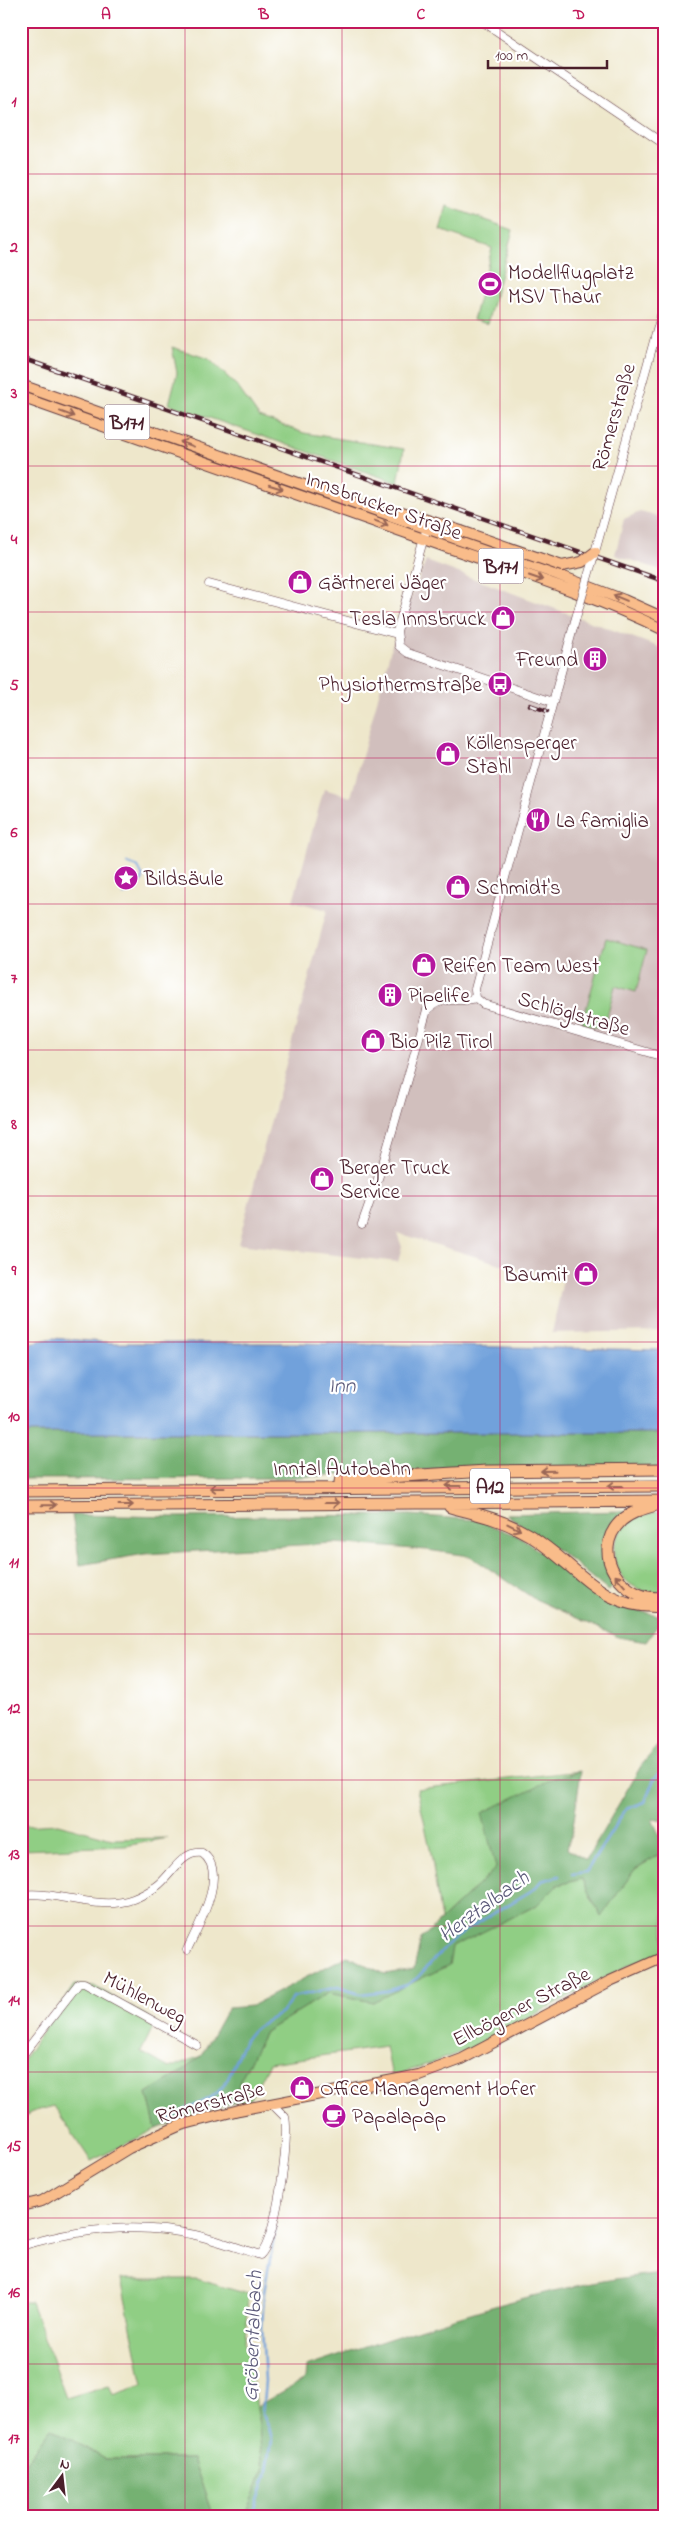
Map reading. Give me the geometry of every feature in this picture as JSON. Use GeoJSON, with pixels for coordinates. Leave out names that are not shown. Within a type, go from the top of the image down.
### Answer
{"type":"FeatureCollection","features":[{"type":"Feature","properties":{"kind":"highway"},"geometry":{"type":"LineString","coordinates":[[317,1488],[354,1479],[487,1471],[664,1469]]}},
{"type":"Feature","properties":{"kind":"highway","name":"Inntal Autobahn"},"geometry":{"type":"LineString","coordinates":[[21,1491],[664,1486]]}},
{"type":"Feature","properties":{"kind":"highway"},"geometry":{"type":"LineString","coordinates":[[434,1502],[485,1515],[513,1526],[536,1540],[587,1582],[615,1599],[634,1605],[664,1606]]}},
{"type":"Feature","properties":{"kind":"highway"},"geometry":{"type":"LineString","coordinates":[[664,1502],[632,1513],[621,1522],[613,1532],[608,1554],[615,1577],[626,1588],[648,1597],[664,1596]]}},
{"type":"Feature","properties":{"kind":"highway","name":"Inntal Autobahn"},"geometry":{"type":"LineString","coordinates":[[21,1506],[664,1502]]}},
{"type":"Feature","properties":{"kind":"main road","name":"B171"},"geometry":{"type":"LineString","coordinates":[[21,385],[595,588],[664,618]]}},
{"type":"Feature","properties":{"kind":"main road","name":"Innsbrucker Straße"},"geometry":{"type":"LineString","coordinates":[[21,398],[230,473],[289,491],[578,593],[664,630]]}},
{"type":"Feature","properties":{"kind":"main road"},"geometry":{"type":"LineString","coordinates":[[372,509],[396,510],[562,566],[582,562],[595,552]]}},
{"type":"Feature","properties":{"kind":"main road","name":"Ellbögener Straße"},"geometry":{"type":"LineString","coordinates":[[394,2081],[419,2075],[462,2059],[610,1981],[664,1957]]}},
{"type":"Feature","properties":{"kind":"main road","name":"Römerstraße"},"geometry":{"type":"LineString","coordinates":[[21,2206],[42,2201],[129,2148],[163,2132],[210,2117],[394,2081]]}},
{"type":"Feature","properties":{"kind":"street"},"geometry":{"type":"LineString","coordinates":[[482,21],[664,144]]}},
{"type":"Feature","properties":{"kind":"street","name":"Römerstraße"},"geometry":{"type":"LineString","coordinates":[[476,998],[475,990],[480,969],[664,304]]}},
{"type":"Feature","properties":{"kind":"street"},"geometry":{"type":"LineString","coordinates":[[427,528],[397,634],[399,646],[408,653],[553,702]]}},
{"type":"Feature","properties":{"kind":"street"},"geometry":{"type":"LineString","coordinates":[[210,584],[397,634]]}},
{"type":"Feature","properties":{"kind":"street"},"geometry":{"type":"LineString","coordinates":[[362,1224],[380,1170],[427,1010],[441,999],[451,998],[466,1002],[476,998]]}},
{"type":"Feature","properties":{"kind":"street","name":"Schlöglstraße"},"geometry":{"type":"LineString","coordinates":[[476,998],[483,1004],[664,1057]]}},
{"type":"Feature","properties":{"kind":"street"},"geometry":{"type":"LineString","coordinates":[[21,1895],[46,1895],[106,1903],[124,1902],[158,1886],[183,1860],[195,1853],[204,1854],[211,1867],[214,1879],[209,1898],[188,1950]]}},
{"type":"Feature","properties":{"kind":"street","name":"Mühlenweg"},"geometry":{"type":"LineString","coordinates":[[21,2057],[79,1983],[153,2020],[197,2045]]}},
{"type":"Feature","properties":{"kind":"street"},"geometry":{"type":"LineString","coordinates":[[21,2246],[41,2240],[100,2230],[147,2229],[194,2235],[260,2255],[264,2252],[272,2228],[286,2144],[285,2117],[272,2104]]}},
{"type":"Feature","properties":{"kind":"shaded area"},"geometry":{"type":"Polygon","coordinates":[[[640,512],[664,518],[664,571],[615,555],[624,519],[640,512]]]}},
{"type":"Feature","properties":{"kind":"shaded area"},"geometry":{"type":"Polygon","coordinates":[[[426,561],[664,649],[664,1331],[552,1333],[565,1270],[524,1271],[397,1233],[402,1247],[398,1262],[238,1244],[327,910],[293,901],[324,789],[351,797],[392,645],[426,561]]]}},
{"type":"Feature","properties":{"kind":"green space","name":"Modellflugplatz MSV Thaur"},"geometry":{"type":"Polygon","coordinates":[[[447,206],[513,230],[487,324],[473,320],[492,248],[440,230],[447,206]]]}},
{"type":"Feature","properties":{"kind":"green space"},"geometry":{"type":"Polygon","coordinates":[[[172,347],[209,359],[237,386],[259,417],[304,433],[404,449],[398,483],[169,404],[177,373],[172,347]]]}},
{"type":"Feature","properties":{"kind":"green space"},"geometry":{"type":"Polygon","coordinates":[[[606,938],[647,950],[636,992],[615,986],[604,1029],[582,1023],[606,938]]]}},
{"type":"Feature","properties":{"kind":"green space"},"geometry":{"type":"Polygon","coordinates":[[[21,1433],[664,1433],[664,1472],[476,1467],[282,1478],[21,1479],[21,1433]]]}},
{"type":"Feature","properties":{"kind":"green space"},"geometry":{"type":"Polygon","coordinates":[[[626,1511],[610,1529],[607,1537],[606,1553],[614,1586],[608,1591],[567,1557],[506,1514],[626,1511]]]}},
{"type":"Feature","properties":{"kind":"green space"},"geometry":{"type":"Polygon","coordinates":[[[664,1512],[664,1592],[648,1592],[635,1587],[624,1578],[617,1568],[614,1555],[615,1542],[622,1530],[637,1517],[664,1512]]]}},
{"type":"Feature","properties":{"kind":"green space"},"geometry":{"type":"Polygon","coordinates":[[[72,1515],[174,1517],[410,1515],[477,1520],[522,1538],[610,1606],[664,1616],[646,1642],[618,1637],[533,1598],[470,1556],[427,1550],[334,1543],[145,1554],[80,1565],[72,1515]]]}},
{"type":"Feature","properties":{"kind":"green space"},"geometry":{"type":"Polygon","coordinates":[[[664,1738],[664,1821],[652,1819],[664,1845],[664,1852],[635,1869],[601,1917],[582,1879],[557,1885],[537,1905],[452,1947],[449,1965],[373,2002],[328,1993],[265,2032],[240,2080],[234,2102],[156,2129],[147,2093],[176,2076],[201,2056],[228,2008],[251,2006],[347,1956],[385,1974],[414,1969],[421,1939],[496,1868],[482,1813],[552,1779],[581,1771],[573,1827],[567,1849],[586,1860],[641,1766],[664,1738]]]}},
{"type":"Feature","properties":{"kind":"green space"},"geometry":{"type":"Polygon","coordinates":[[[581,1771],[552,1779],[492,1847],[496,1868],[441,1920],[431,1853],[417,1789],[581,1771]]]}},
{"type":"Feature","properties":{"kind":"green space"},"geometry":{"type":"Polygon","coordinates":[[[58,1824],[112,1839],[168,1838],[125,1846],[21,1850],[21,1826],[58,1824]]]}},
{"type":"Feature","properties":{"kind":"green space"},"geometry":{"type":"Polygon","coordinates":[[[664,1852],[664,1951],[627,1966],[467,2050],[392,2077],[386,2047],[269,2063],[249,2101],[234,2102],[240,2080],[265,2032],[328,1993],[373,2002],[452,1947],[537,1905],[557,1885],[582,1879],[601,1916],[635,1869],[664,1852]]]}},
{"type":"Feature","properties":{"kind":"green space"},"geometry":{"type":"Polygon","coordinates":[[[74,1985],[94,1986],[156,2021],[141,2052],[169,2068],[201,2056],[176,2076],[147,2093],[156,2129],[91,2161],[54,2106],[32,2112],[21,2118],[21,2063],[74,1985]]]}},
{"type":"Feature","properties":{"kind":"green space"},"geometry":{"type":"Polygon","coordinates":[[[664,2273],[664,2517],[244,2517],[263,2471],[257,2406],[305,2379],[306,2367],[438,2323],[527,2297],[572,2287],[664,2273]]]}},
{"type":"Feature","properties":{"kind":"green space"},"geometry":{"type":"Polygon","coordinates":[[[121,2279],[196,2279],[248,2294],[245,2342],[257,2406],[263,2471],[244,2517],[213,2517],[193,2459],[105,2459],[51,2428],[21,2468],[21,2302],[31,2302],[66,2398],[109,2385],[113,2395],[143,2385],[121,2279]]]}},
{"type":"Feature","properties":{"kind":"green space"},"geometry":{"type":"Polygon","coordinates":[[[51,2428],[105,2459],[193,2459],[213,2517],[21,2517],[21,2468],[51,2428]]]}},
{"type":"Feature","properties":{"kind":"water","name":"Inn"},"geometry":{"type":"Polygon","coordinates":[[[53,1338],[115,1343],[295,1343],[664,1350],[664,1433],[21,1433],[21,1341],[30,1343],[53,1338]]]}},
{"type":"Feature","properties":{"kind":"waterway"},"geometry":{"type":"LineString","coordinates":[[124,895],[142,881],[143,877],[138,867],[127,863]]}},
{"type":"Feature","properties":{"kind":"waterway","name":"Herztalbach"},"geometry":{"type":"LineString","coordinates":[[572,1874],[586,1872],[626,1809],[645,1802],[654,1779],[664,1769]]}},
{"type":"Feature","properties":{"kind":"waterway","name":"Herztalbach"},"geometry":{"type":"LineString","coordinates":[[167,2121],[217,2093],[226,2081],[248,2036],[253,2030],[282,2011],[293,1997],[338,1987],[360,1994],[387,1991],[407,1985],[417,1978],[448,1944],[468,1929],[534,1889],[541,1881],[559,1876]]}},
{"type":"Feature","properties":{"kind":"waterway","name":"Gröbentalbach"},"geometry":{"type":"LineString","coordinates":[[252,2517],[266,2476],[272,2440],[269,2426],[262,2414],[265,2382],[262,2327],[264,2292],[276,2227]]}},
{"type":"Feature","properties":{"kind":"railway"},"geometry":{"type":"LineString","coordinates":[[21,358],[664,581]]}},
{"type":"Feature","properties":{"kind":"railway"},"geometry":{"type":"LineString","coordinates":[[530,705],[547,711]]}},
{"type":"Feature","properties":{"kind":"place","name":"Modellflugplatz MSV Thaur"},"geometry":{"type":"Point","coordinates":[490,284]}},
{"type":"Feature","properties":{"kind":"place","name":"Gärtnerei Jäger"},"geometry":{"type":"Point","coordinates":[300,582]}},
{"type":"Feature","properties":{"kind":"place","name":"Tesla Innsbruck"},"geometry":{"type":"Point","coordinates":[503,618]}},
{"type":"Feature","properties":{"kind":"place","name":"Freund"},"geometry":{"type":"Point","coordinates":[595,659]}},
{"type":"Feature","properties":{"kind":"place","name":"Physiothermstraße"},"geometry":{"type":"Point","coordinates":[500,684]}},
{"type":"Feature","properties":{"kind":"place","name":"Köllensperger Stahl"},"geometry":{"type":"Point","coordinates":[448,754]}},
{"type":"Feature","properties":{"kind":"place","name":"La famiglia"},"geometry":{"type":"Point","coordinates":[538,820]}},
{"type":"Feature","properties":{"kind":"place","name":"Bildsäule"},"geometry":{"type":"Point","coordinates":[126,878]}},
{"type":"Feature","properties":{"kind":"place","name":"Schmidt's"},"geometry":{"type":"Point","coordinates":[458,887]}},
{"type":"Feature","properties":{"kind":"place","name":"Reifen Team West"},"geometry":{"type":"Point","coordinates":[424,965]}},
{"type":"Feature","properties":{"kind":"place","name":"Pipelife"},"geometry":{"type":"Point","coordinates":[390,995]}},
{"type":"Feature","properties":{"kind":"place","name":"Bio Pilz Tirol"},"geometry":{"type":"Point","coordinates":[373,1041]}},
{"type":"Feature","properties":{"kind":"place","name":"Berger Truck Service"},"geometry":{"type":"Point","coordinates":[322,1179]}},
{"type":"Feature","properties":{"kind":"place","name":"Baumit"},"geometry":{"type":"Point","coordinates":[586,1274]}},
{"type":"Feature","properties":{"kind":"place","name":"Office Management Hofer"},"geometry":{"type":"Point","coordinates":[302,2088]}},
{"type":"Feature","properties":{"kind":"place","name":"Papalapap"},"geometry":{"type":"Point","coordinates":[334,2116]}}]}
